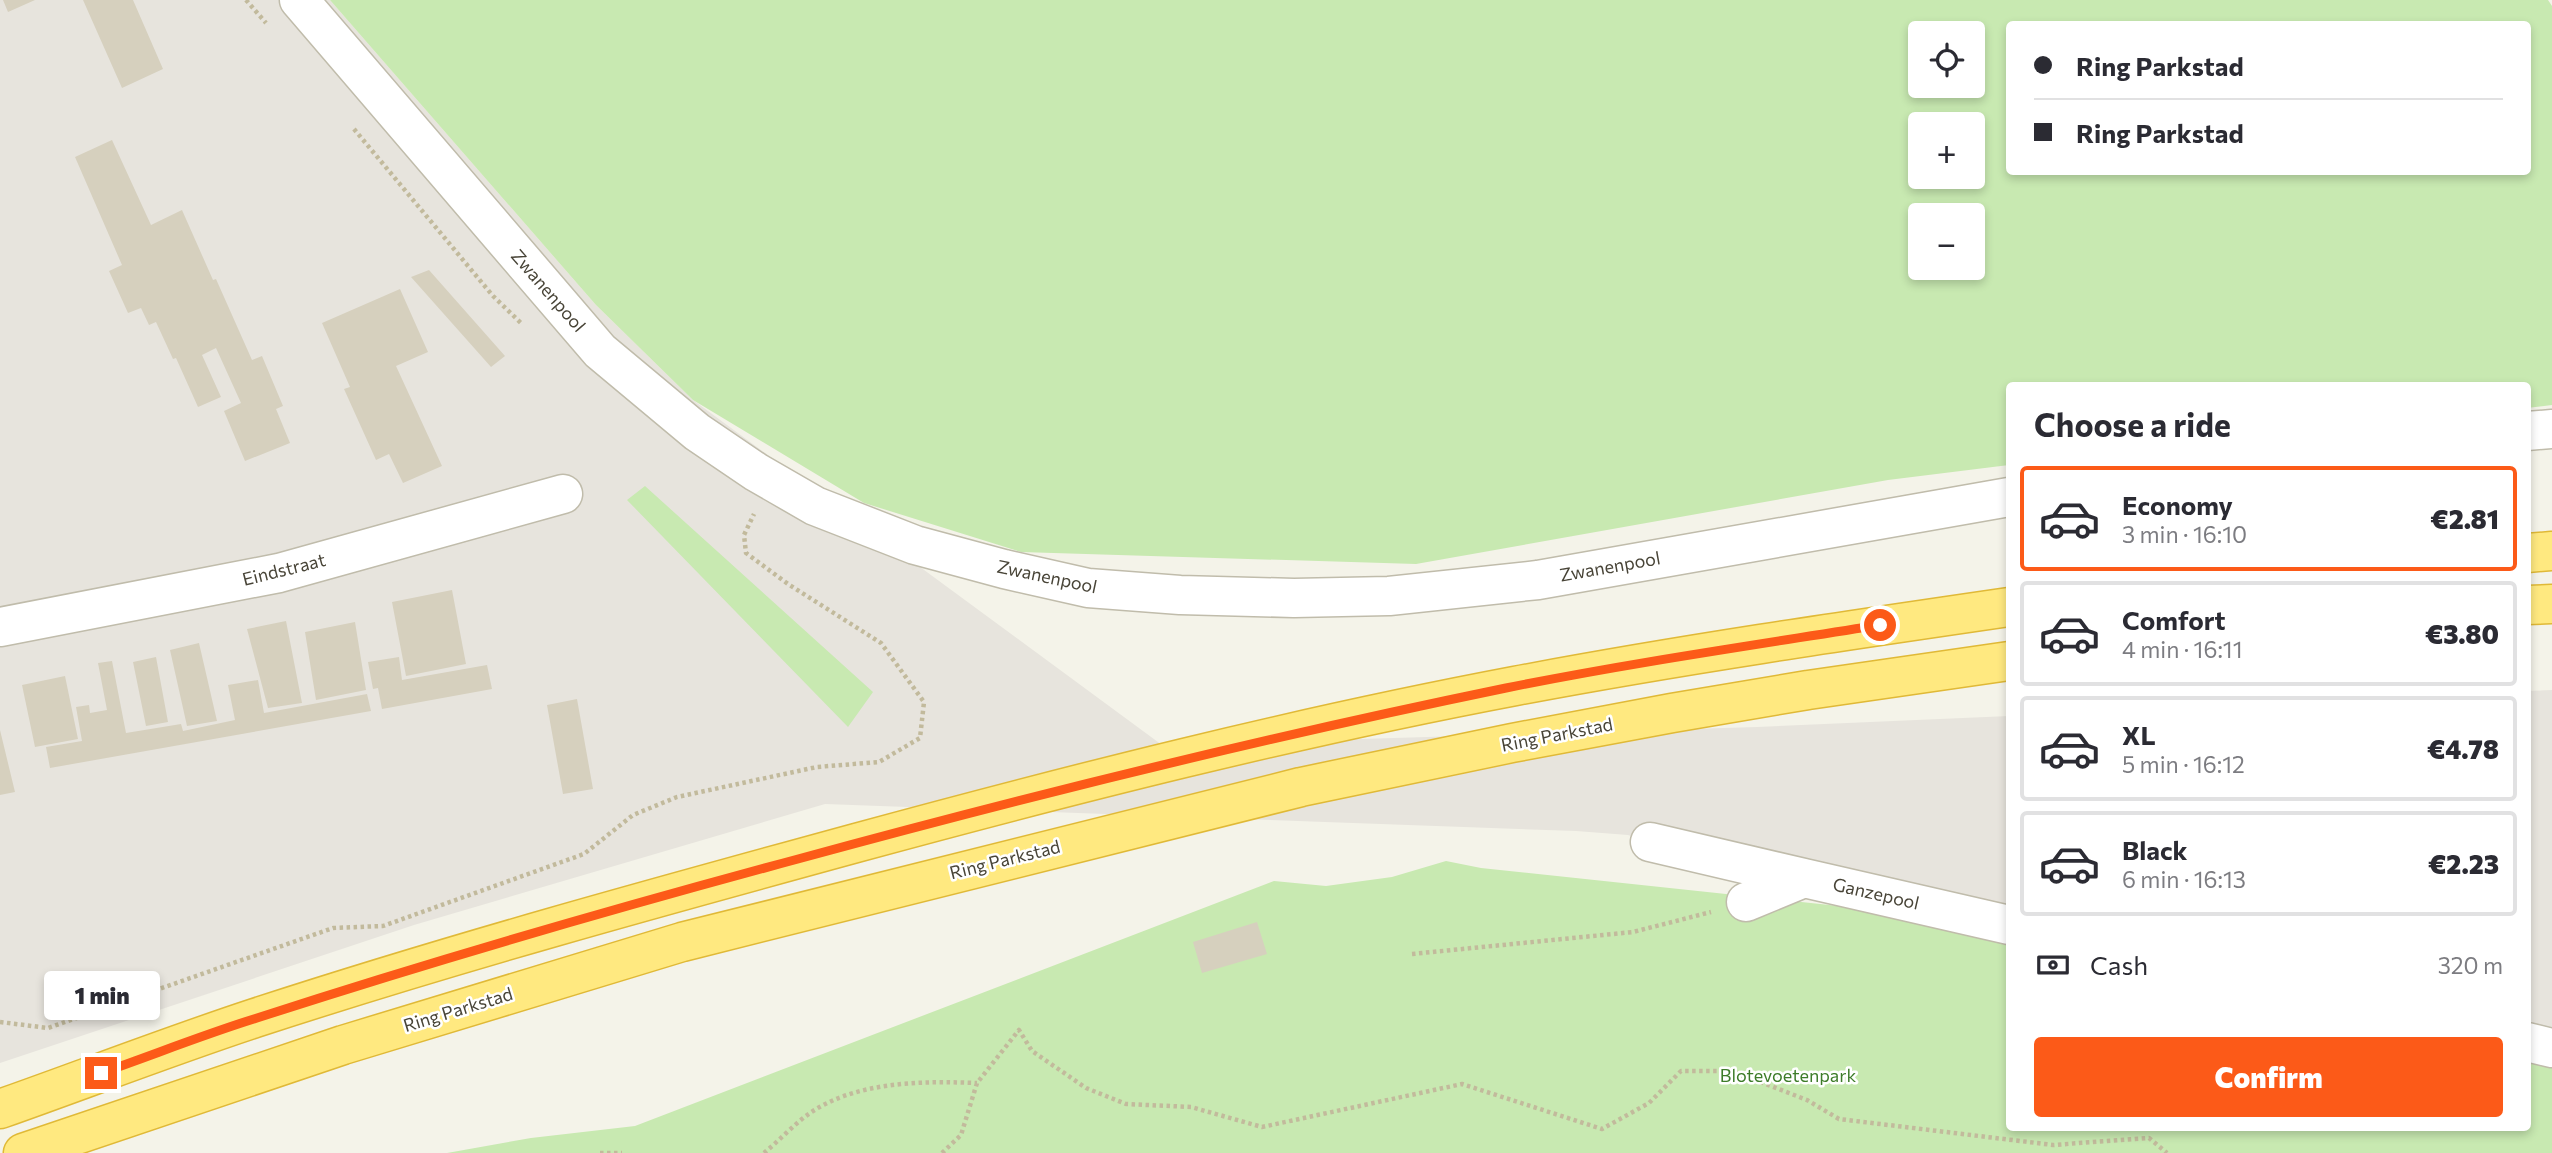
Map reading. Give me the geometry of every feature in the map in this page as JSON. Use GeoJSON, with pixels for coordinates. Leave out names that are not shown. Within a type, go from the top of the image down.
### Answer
{"type":"FeatureCollection","features":[{"type":"Feature","properties":{"kind":"highway"},"geometry":{"type":"LineString","coordinates":[[2531,553],[2552,551]]}},
{"type":"Feature","properties":{"kind":"highway"},"geometry":{"type":"LineString","coordinates":[[2531,605],[2552,604]]}},
{"type":"Feature","properties":{"kind":"highway"},"geometry":{"type":"LineString","coordinates":[[0,1109],[252,1019],[439,960],[624,906],[1009,801],[1259,741],[1510,687],[1658,660],[2006,607]]}},
{"type":"Feature","properties":{"kind":"highway","name":"Ring Parkstad"},"geometry":{"type":"LineString","coordinates":[[23,1153],[343,1045],[682,942],[1301,787],[1512,743],[1685,711],[2006,661]]}},
{"type":"Feature","properties":{"kind":"street","name":"Zwanenpool"},"geometry":{"type":"LineString","coordinates":[[299,0],[600,351],[697,432],[756,472],[815,506],[915,545],[1088,588],[1180,595],[1294,598],[1390,596],[1538,580],[2006,498]]}},
{"type":"Feature","properties":{"kind":"street"},"geometry":{"type":"LineString","coordinates":[[2531,431],[2552,429]]}},
{"type":"Feature","properties":{"kind":"street","name":"Eindstraat"},"geometry":{"type":"LineString","coordinates":[[0,627],[279,573],[564,494]]}},
{"type":"Feature","properties":{"kind":"street","name":"Ganzepool"},"geometry":{"type":"LineString","coordinates":[[1650,842],[2006,924]]}},
{"type":"Feature","properties":{"kind":"street"},"geometry":{"type":"LineString","coordinates":[[1746,902],[1804,878]]}},
{"type":"Feature","properties":{"kind":"street"},"geometry":{"type":"LineString","coordinates":[[2531,1043],[2552,1048]]}},
{"type":"Feature","properties":{"kind":"path"},"geometry":{"type":"LineString","coordinates":[[0,1022],[48,1027],[333,928],[383,926],[584,854],[633,815],[677,797],[817,767],[880,762],[920,738],[924,702],[881,643],[788,584],[746,553],[744,535],[755,514]]}},
{"type":"Feature","properties":{"kind":"path"},"geometry":{"type":"LineString","coordinates":[[1412,954],[1633,932],[1746,902]]}},
{"type":"Feature","properties":{"kind":"path"},"geometry":{"type":"LineString","coordinates":[[942,1153],[961,1135],[977,1083],[1019,1030],[1031,1051],[1086,1088],[1126,1104],[1191,1107],[1262,1127],[1462,1084],[1602,1129],[1650,1103],[1681,1071],[1732,1071],[1807,1100],[1839,1119],[2053,1145],[2149,1138],[2167,1153]]}},
{"type":"Feature","properties":{"kind":"path"},"geometry":{"type":"LineString","coordinates":[[764,1153],[814,1110],[862,1090],[927,1081],[977,1083]]}},
{"type":"Feature","properties":{"kind":"path"},"geometry":{"type":"LineString","coordinates":[[600,1153],[622,1153]]}},
{"type":"Feature","properties":{"kind":"shaded area"},"geometry":{"type":"Polygon","coordinates":[[[0,0],[330,0],[596,305],[693,400],[1162,745],[1757,727],[2006,716],[2006,937],[1848,907],[1628,835],[825,804],[414,925],[0,1063],[0,0]]]}},
{"type":"Feature","properties":{"kind":"shaded area"},"geometry":{"type":"Polygon","coordinates":[[[2552,690],[2552,1039],[2531,1036],[2531,691],[2552,690]]]}},
{"type":"Feature","properties":{"kind":"green space"},"geometry":{"type":"Polygon","coordinates":[[[330,0],[2548,0],[2552,6],[2552,405],[2531,408],[2531,382],[2006,382],[2006,465],[1888,480],[1416,564],[1021,552],[864,503],[693,400],[596,305],[330,0]]]}},
{"type":"Feature","properties":{"kind":"green space"},"geometry":{"type":"Polygon","coordinates":[[[645,486],[873,692],[848,727],[627,500],[645,486]]]}},
{"type":"Feature","properties":{"kind":"green space","name":"Blotevoetenpark"},"geometry":{"type":"Polygon","coordinates":[[[1446,861],[1481,868],[1848,907],[2006,942],[2006,1131],[2531,1131],[2531,1059],[2552,1063],[2552,1153],[447,1153],[531,1138],[635,1126],[1274,881],[1326,886],[1392,877],[1446,861]]]}},
{"type":"Feature","properties":{"kind":"building"},"geometry":{"type":"Polygon","coordinates":[[[3,0],[35,0],[8,12],[3,0]]]}},
{"type":"Feature","properties":{"kind":"building"},"geometry":{"type":"Polygon","coordinates":[[[83,0],[133,0],[163,69],[122,88],[83,0]]]}},
{"type":"Feature","properties":{"kind":"building"},"geometry":{"type":"Polygon","coordinates":[[[112,140],[151,225],[182,210],[252,360],[262,356],[283,406],[276,409],[290,443],[245,461],[224,411],[241,403],[216,348],[202,355],[221,397],[198,407],[156,322],[149,325],[141,308],[128,313],[109,271],[122,265],[75,157],[112,140]]]}},
{"type":"Feature","properties":{"kind":"building"},"geometry":{"type":"Polygon","coordinates":[[[429,270],[505,356],[491,367],[411,277],[429,270]]]}},
{"type":"Feature","properties":{"kind":"building"},"geometry":{"type":"Polygon","coordinates":[[[400,289],[428,352],[396,366],[442,466],[403,483],[389,454],[376,460],[344,389],[350,387],[322,323],[400,289]]]}},
{"type":"Feature","properties":{"kind":"building"},"geometry":{"type":"Polygon","coordinates":[[[452,590],[466,664],[406,676],[392,602],[452,590]]]}},
{"type":"Feature","properties":{"kind":"building"},"geometry":{"type":"Polygon","coordinates":[[[286,621],[302,703],[268,708],[247,629],[286,621]]]}},
{"type":"Feature","properties":{"kind":"building"},"geometry":{"type":"Polygon","coordinates":[[[355,622],[366,690],[316,700],[305,632],[355,622]]]}},
{"type":"Feature","properties":{"kind":"building"},"geometry":{"type":"Polygon","coordinates":[[[199,643],[217,721],[187,726],[170,650],[199,643]]]}},
{"type":"Feature","properties":{"kind":"building"},"geometry":{"type":"Polygon","coordinates":[[[156,657],[168,722],[146,726],[133,662],[156,657]]]}},
{"type":"Feature","properties":{"kind":"building"},"geometry":{"type":"Polygon","coordinates":[[[399,657],[402,680],[487,665],[492,689],[382,709],[378,688],[373,689],[368,662],[399,657]]]}},
{"type":"Feature","properties":{"kind":"building"},"geometry":{"type":"Polygon","coordinates":[[[112,661],[126,733],[181,724],[183,731],[235,720],[228,685],[258,680],[264,713],[367,694],[371,711],[50,768],[46,747],[82,741],[76,707],[89,705],[90,713],[107,710],[98,663],[112,661]]]}},
{"type":"Feature","properties":{"kind":"building"},"geometry":{"type":"Polygon","coordinates":[[[65,676],[78,739],[35,747],[22,685],[65,676]]]}},
{"type":"Feature","properties":{"kind":"building"},"geometry":{"type":"Polygon","coordinates":[[[577,699],[593,789],[563,794],[547,705],[577,699]]]}},
{"type":"Feature","properties":{"kind":"building"},"geometry":{"type":"Polygon","coordinates":[[[0,730],[15,792],[0,795],[0,730]]]}},
{"type":"Feature","properties":{"kind":"building"},"geometry":{"type":"Polygon","coordinates":[[[1257,922],[1267,954],[1202,973],[1193,942],[1257,922]]]}},
{"type":"Feature","properties":{"kind":"route"},"geometry":{"type":"LineString","coordinates":[[101,1073],[252,1019],[439,960],[624,906],[1009,801],[1259,741],[1510,687],[1658,660],[1880,625]]}}]}
